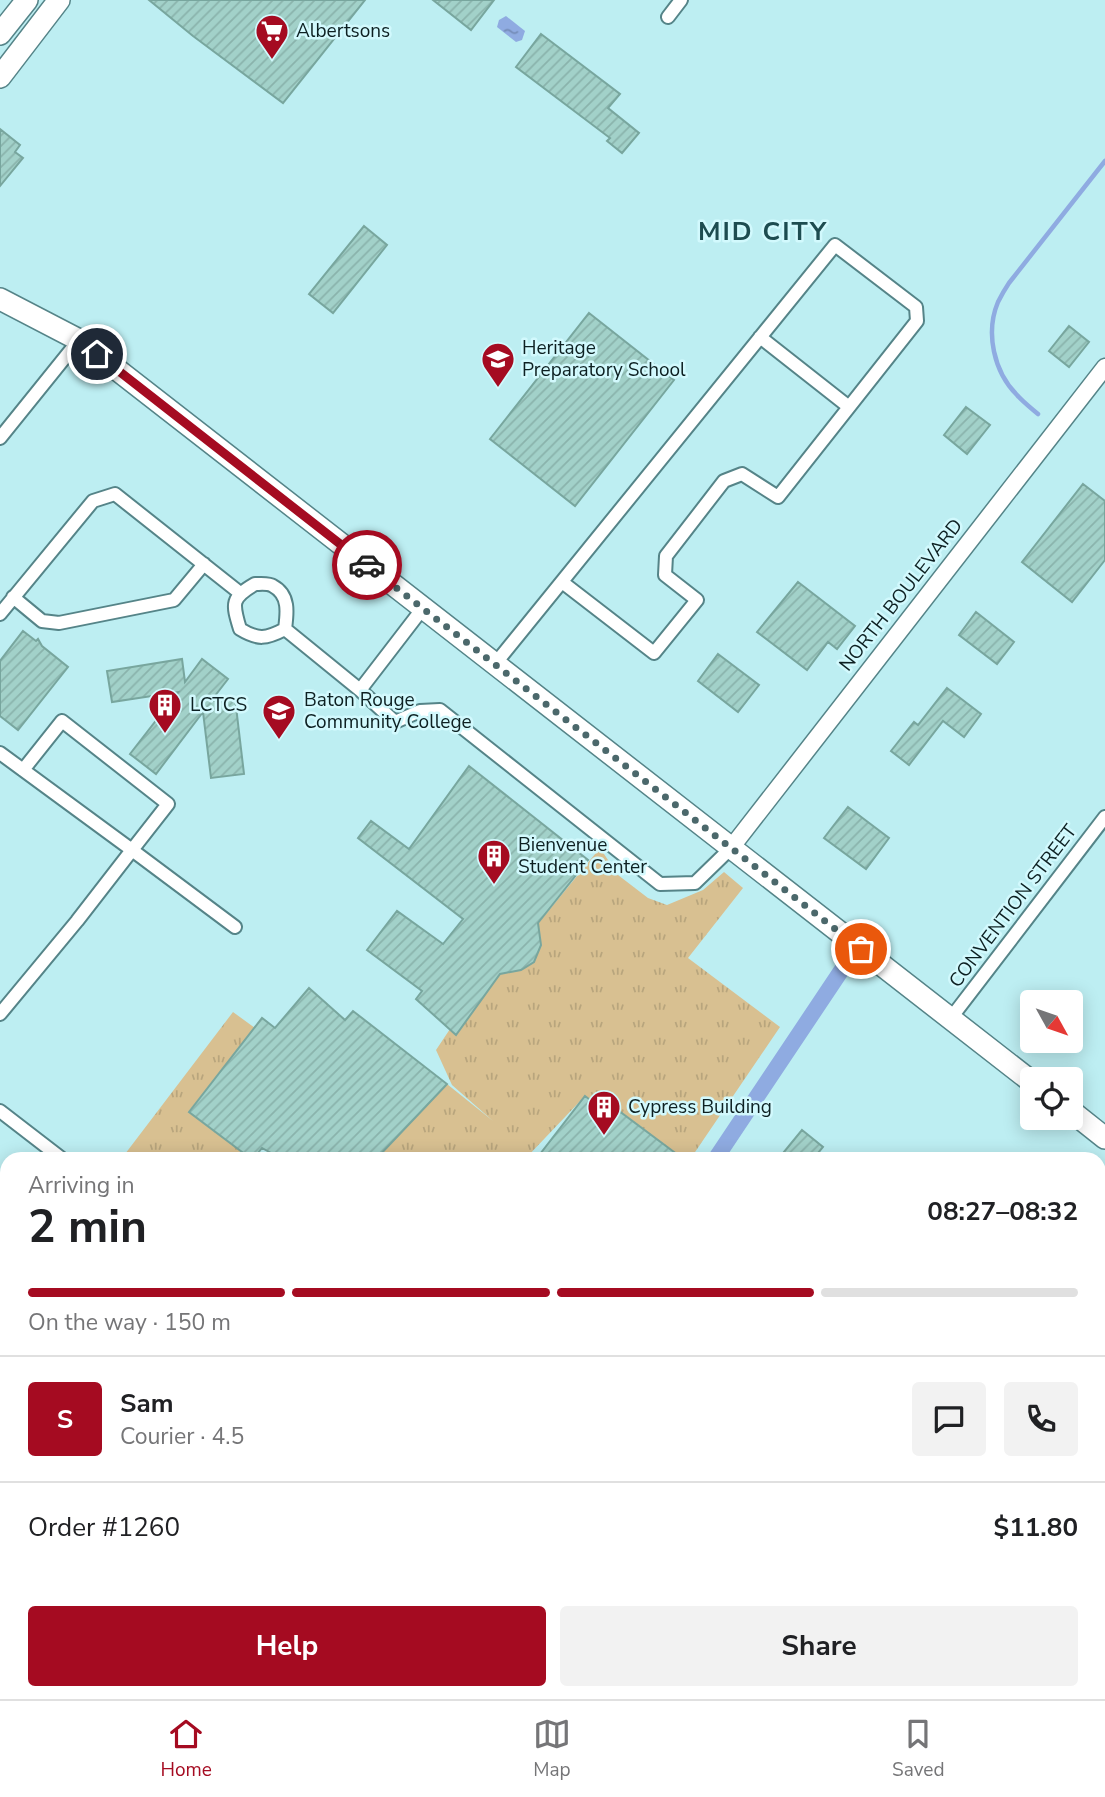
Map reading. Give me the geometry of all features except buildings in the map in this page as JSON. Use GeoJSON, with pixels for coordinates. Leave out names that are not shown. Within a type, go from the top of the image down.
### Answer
{"type":"FeatureCollection","features":[{"type":"Feature","properties":{"kind":"main road"},"geometry":{"type":"LineString","coordinates":[[0,34],[27,0]]}},
{"type":"Feature","properties":{"kind":"main road"},"geometry":{"type":"LineString","coordinates":[[0,77],[59,0]]}},
{"type":"Feature","properties":{"kind":"main road"},"geometry":{"type":"LineString","coordinates":[[0,299],[79,340],[1020,1073]]}},
{"type":"Feature","properties":{"kind":"main road"},"geometry":{"type":"LineString","coordinates":[[1083,1121],[1105,1138]]}},
{"type":"Feature","properties":{"kind":"street"},"geometry":{"type":"LineString","coordinates":[[668,17],[681,0]]}},
{"type":"Feature","properties":{"kind":"street"},"geometry":{"type":"LineString","coordinates":[[495,664],[835,245],[916,307],[917,321],[778,497],[742,474],[724,481],[666,556],[665,575],[697,600],[654,653],[562,582]]}},
{"type":"Feature","properties":{"kind":"street"},"geometry":{"type":"LineString","coordinates":[[760,337],[849,407]]}},
{"type":"Feature","properties":{"kind":"street"},"geometry":{"type":"LineString","coordinates":[[0,438],[79,340]]}},
{"type":"Feature","properties":{"kind":"street","name":"NORTH BOULEVARD"},"geometry":{"type":"LineString","coordinates":[[731,848],[1105,367]]}},
{"type":"Feature","properties":{"kind":"street"},"geometry":{"type":"LineString","coordinates":[[0,614],[93,501],[115,494],[240,593]]}},
{"type":"Feature","properties":{"kind":"street"},"geometry":{"type":"LineString","coordinates":[[13,597],[42,621],[59,623],[174,600],[204,564]]}},
{"type":"Feature","properties":{"kind":"street"},"geometry":{"type":"LineString","coordinates":[[256,584],[273,585],[285,597],[288,612],[285,629],[271,636],[254,638],[240,629],[233,609],[240,593],[256,584]]}},
{"type":"Feature","properties":{"kind":"street"},"geometry":{"type":"LineString","coordinates":[[360,690],[423,608]]}},
{"type":"Feature","properties":{"kind":"street"},"geometry":{"type":"LineString","coordinates":[[285,629],[395,722],[420,711],[440,710],[660,884],[695,883],[731,848]]}},
{"type":"Feature","properties":{"kind":"street"},"geometry":{"type":"LineString","coordinates":[[0,1014],[168,804],[62,721],[23,770]]}},
{"type":"Feature","properties":{"kind":"street"},"geometry":{"type":"LineString","coordinates":[[0,753],[234,927]]}},
{"type":"Feature","properties":{"kind":"street","name":"CONVENTION STREET"},"geometry":{"type":"LineString","coordinates":[[951,1018],[1105,817]]}},
{"type":"Feature","properties":{"kind":"street"},"geometry":{"type":"LineString","coordinates":[[0,1111],[53,1152]]}},
{"type":"Feature","properties":{"kind":"green space","name":"Bienvenue Student Center"},"geometry":{"type":"Polygon","coordinates":[[[600,848],[618,875],[648,898],[667,905],[703,890],[724,872],[743,888],[688,958],[780,1027],[695,1152],[674,1152],[620,1111],[614,1118],[585,1096],[532,1152],[383,1152],[447,1084],[493,1121],[452,1085],[436,1050],[450,1029],[457,1034],[500,974],[520,970],[532,962],[540,944],[536,926],[600,848]]]}},
{"type":"Feature","properties":{"kind":"green space"},"geometry":{"type":"Polygon","coordinates":[[[233,1012],[255,1028],[189,1111],[242,1152],[127,1152],[233,1012]]]}},
{"type":"Feature","properties":{"kind":"water"},"geometry":{"type":"Polygon","coordinates":[[[506,16],[525,31],[522,40],[516,42],[497,27],[499,20],[506,16]]]}},
{"type":"Feature","properties":{"kind":"waterway"},"geometry":{"type":"LineString","coordinates":[[1038,414],[1009,386],[997,364],[992,339],[994,314],[1009,283],[1105,161]]}},
{"type":"Feature","properties":{"kind":"waterway"},"geometry":{"type":"LineString","coordinates":[[720,1152],[843,968]]}},
{"type":"Feature","properties":{"kind":"way so far"},"geometry":{"type":"LineString","coordinates":[[367,565],[861,949]]}},
{"type":"Feature","properties":{"kind":"place","name":"Albertsons"},"geometry":{"type":"Point","coordinates":[272,61]}},
{"type":"Feature","properties":{"kind":"place","name":"Heritage Preparatory School"},"geometry":{"type":"Point","coordinates":[498,389]}},
{"type":"Feature","properties":{"kind":"place","name":"LCTCS"},"geometry":{"type":"Point","coordinates":[165,735]}},
{"type":"Feature","properties":{"kind":"place","name":"Baton Rouge Community College"},"geometry":{"type":"Point","coordinates":[279,741]}},
{"type":"Feature","properties":{"kind":"place","name":"Bienvenue Student Center"},"geometry":{"type":"Point","coordinates":[494,886]}},
{"type":"Feature","properties":{"kind":"place","name":"Cypress Building"},"geometry":{"type":"Point","coordinates":[604,1137]}},
{"type":"Feature","properties":{"kind":"district","name":"MID CITY"},"geometry":{"type":"Point","coordinates":[763,231]}},
{"type":"Feature","properties":{"kind":"route"},"geometry":{"type":"LineString","coordinates":[[97,354],[367,565]]}}]}
